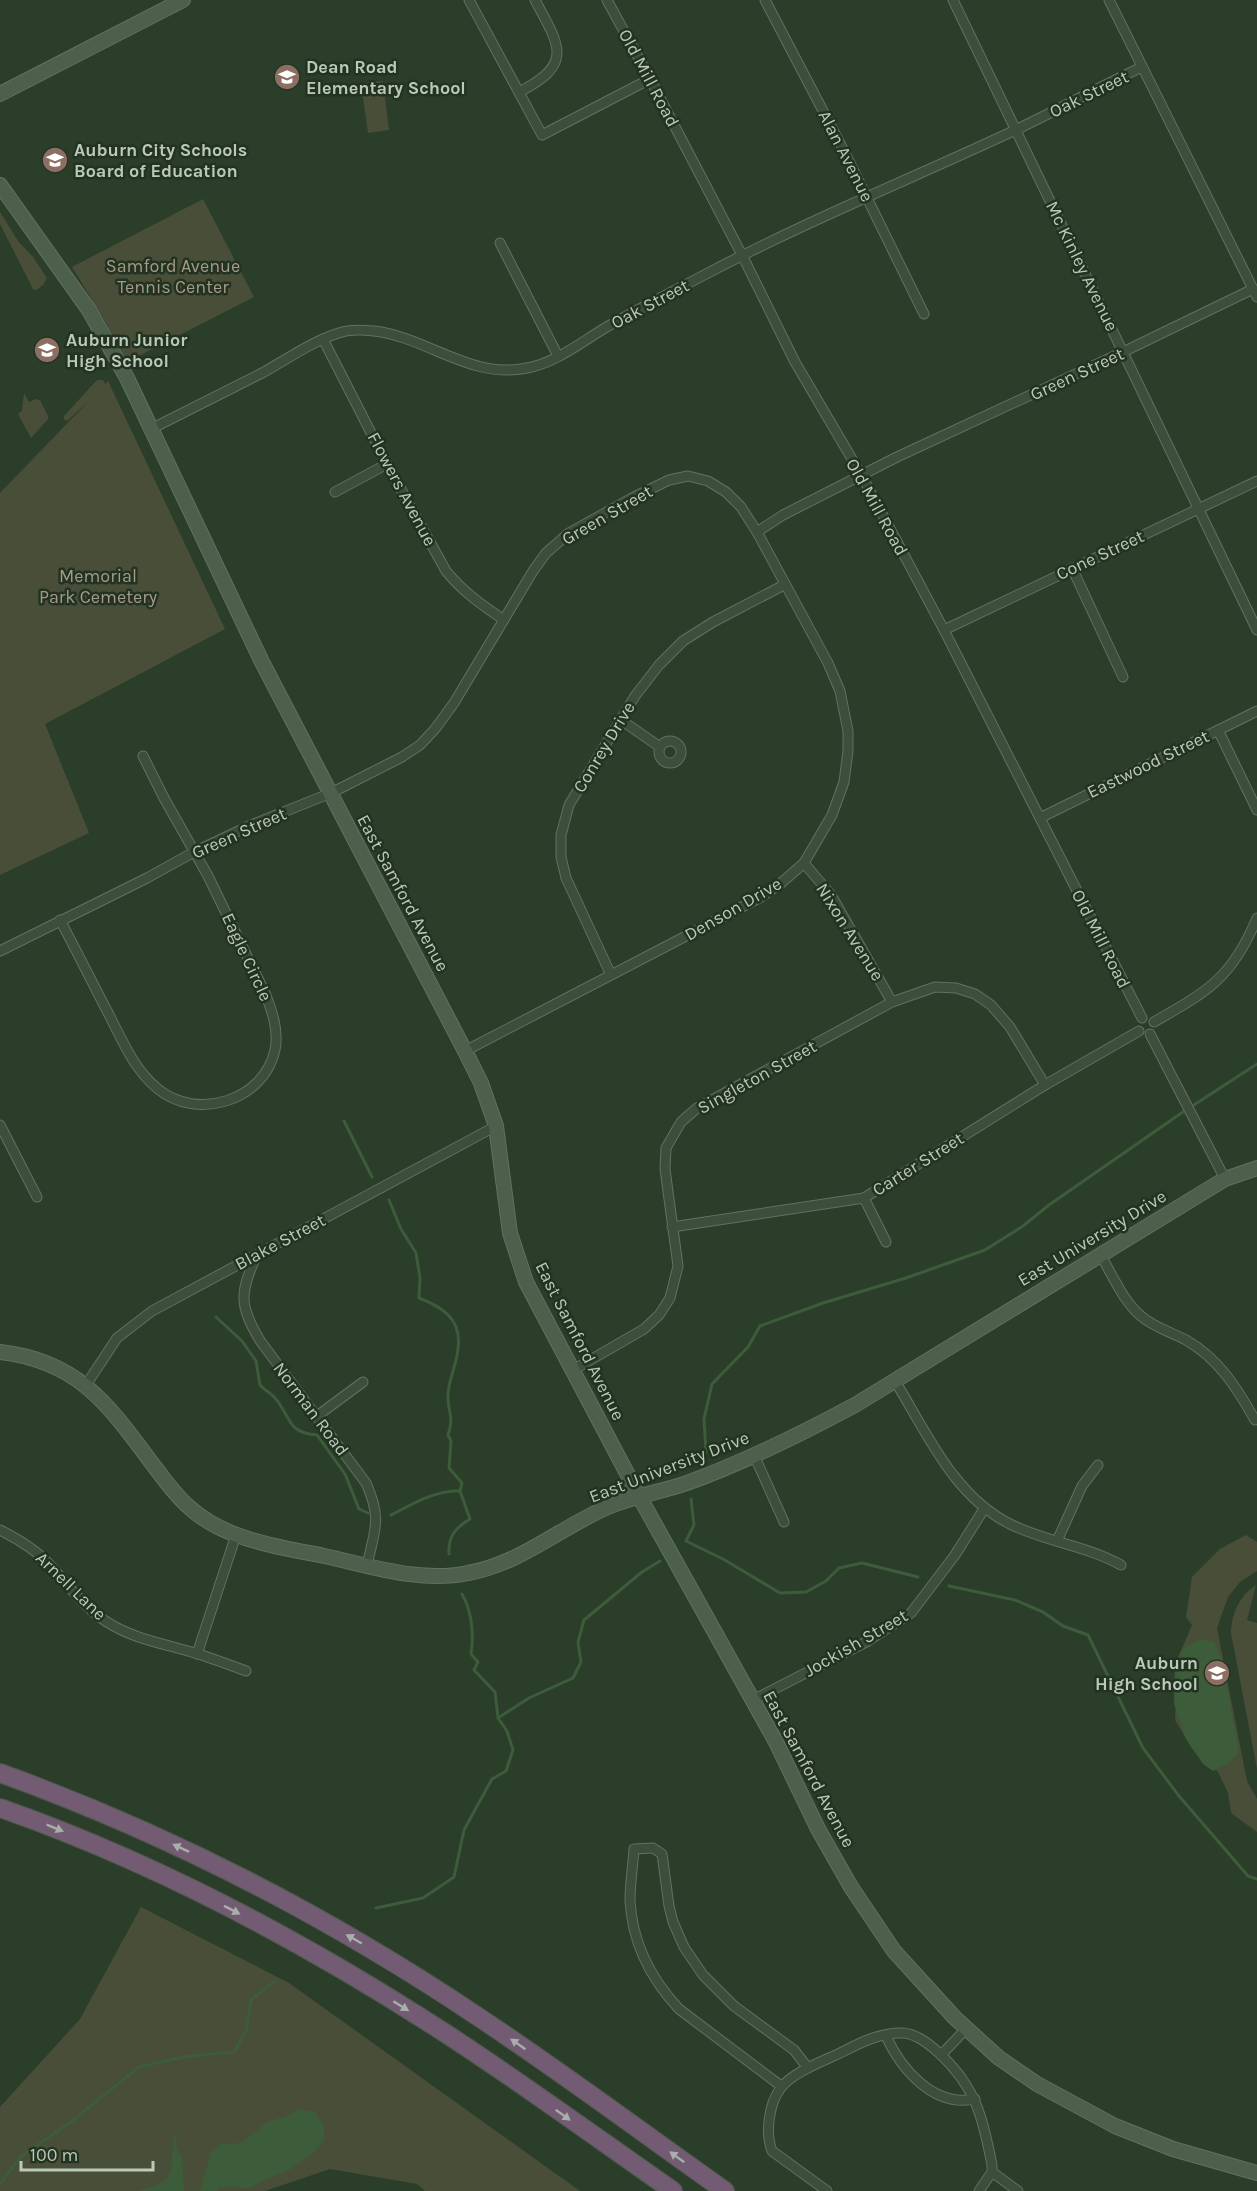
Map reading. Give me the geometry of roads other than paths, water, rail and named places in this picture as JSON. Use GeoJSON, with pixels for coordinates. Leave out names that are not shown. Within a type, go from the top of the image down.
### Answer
{"type":"FeatureCollection","features":[{"type":"Feature","properties":{"kind":"highway"},"geometry":{"type":"LineString","coordinates":[[0,1773],[52,1792],[157,1837],[247,1881],[334,1928],[480,2018],[725,2191]]}},
{"type":"Feature","properties":{"kind":"highway"},"geometry":{"type":"LineString","coordinates":[[0,1808],[52,1827],[171,1879],[277,1933],[342,1970],[496,2067],[673,2191]]}},
{"type":"Feature","properties":{"kind":"street"},"geometry":{"type":"LineString","coordinates":[[0,94],[183,0]]}},
{"type":"Feature","properties":{"kind":"street"},"geometry":{"type":"LineString","coordinates":[[469,0],[542,135],[650,79]]}},
{"type":"Feature","properties":{"kind":"street"},"geometry":{"type":"LineString","coordinates":[[519,92],[544,79],[556,58],[557,42],[535,0]]}},
{"type":"Feature","properties":{"kind":"street","name":"Old Mill Road"},"geometry":{"type":"LineString","coordinates":[[607,0],[742,255],[800,372],[862,476],[944,630],[1142,1018]]}},
{"type":"Feature","properties":{"kind":"street","name":"Alan Avenue"},"geometry":{"type":"LineString","coordinates":[[765,0],[924,314]]}},
{"type":"Feature","properties":{"kind":"street","name":"Mc Kinley Avenue"},"geometry":{"type":"LineString","coordinates":[[953,0],[1257,630]]}},
{"type":"Feature","properties":{"kind":"street"},"geometry":{"type":"LineString","coordinates":[[1109,0],[1255,293]]}},
{"type":"Feature","properties":{"kind":"street","name":"Oak Street"},"geometry":{"type":"LineString","coordinates":[[151,429],[323,339],[343,331],[378,331],[466,364],[486,369],[527,368],[558,356],[607,327],[742,255],[1016,130],[1142,68]]}},
{"type":"Feature","properties":{"kind":"street","name":"East Samford Avenue"},"geometry":{"type":"LineString","coordinates":[[0,185],[89,310],[127,378],[262,662],[465,1051],[481,1083],[496,1126],[505,1203],[516,1253],[526,1282],[639,1496],[776,1742],[818,1829],[851,1887],[894,1951],[915,1977],[966,2029],[999,2058],[1037,2084],[1115,2126],[1173,2149],[1257,2173]]}},
{"type":"Feature","properties":{"kind":"street"},"geometry":{"type":"LineString","coordinates":[[500,243],[558,356]]}},
{"type":"Feature","properties":{"kind":"street","name":"Green Street"},"geometry":{"type":"LineString","coordinates":[[0,951],[194,852],[251,825],[331,793],[402,757],[420,745],[454,703],[546,553],[578,528],[669,480],[688,476],[708,481],[726,492],[741,507],[757,532],[783,515],[897,457],[1255,293]]}},
{"type":"Feature","properties":{"kind":"street","name":"Flowers Avenue"},"geometry":{"type":"LineString","coordinates":[[323,339],[387,464],[446,571],[458,586],[504,620]]}},
{"type":"Feature","properties":{"kind":"street"},"geometry":{"type":"LineString","coordinates":[[335,492],[387,464]]}},
{"type":"Feature","properties":{"kind":"street","name":"Cone Street"},"geometry":{"type":"LineString","coordinates":[[944,630],[1257,481]]}},
{"type":"Feature","properties":{"kind":"street","name":"Denson Drive"},"geometry":{"type":"LineString","coordinates":[[465,1051],[761,897],[804,863],[837,804],[845,772],[848,731],[845,710],[828,663],[757,532]]}},
{"type":"Feature","properties":{"kind":"street"},"geometry":{"type":"LineString","coordinates":[[1072,568],[1123,677]]}},
{"type":"Feature","properties":{"kind":"street","name":"Conrey Drive"},"geometry":{"type":"LineString","coordinates":[[611,975],[566,878],[561,857],[561,835],[569,806],[652,672],[683,641],[713,622],[784,585]]}},
{"type":"Feature","properties":{"kind":"street","name":"Eastwood Street"},"geometry":{"type":"LineString","coordinates":[[1040,818],[1257,711]]}},
{"type":"Feature","properties":{"kind":"street"},"geometry":{"type":"LineString","coordinates":[[621,720],[660,747]]}},
{"type":"Feature","properties":{"kind":"street"},"geometry":{"type":"LineString","coordinates":[[1218,730],[1257,810]]}},
{"type":"Feature","properties":{"kind":"street","name":"Eagle Circle"},"geometry":{"type":"LineString","coordinates":[[60,920],[126,1048],[144,1075],[159,1090],[176,1101],[196,1105],[226,1101],[246,1093],[261,1079],[271,1062],[276,1041],[272,1011],[266,993],[208,876],[143,756]]}},
{"type":"Feature","properties":{"kind":"street","name":"Nixon Avenue"},"geometry":{"type":"LineString","coordinates":[[804,863],[831,895],[892,1002]]}},
{"type":"Feature","properties":{"kind":"street"},"geometry":{"type":"LineString","coordinates":[[1154,1022],[1199,996],[1224,974],[1243,950],[1257,918]]}},
{"type":"Feature","properties":{"kind":"street","name":"Singleton Street"},"geometry":{"type":"LineString","coordinates":[[573,1370],[635,1335],[665,1307],[674,1288],[678,1266],[665,1169],[666,1148],[681,1122],[697,1108],[892,1002],[935,987],[956,988],[975,994],[991,1005],[1010,1027],[1045,1085]]}},
{"type":"Feature","properties":{"kind":"street"},"geometry":{"type":"LineString","coordinates":[[1142,1018],[1149,1018],[1154,1022],[1154,1030],[1150,1034],[1142,1034],[1139,1031],[1137,1025],[1142,1018]]}},
{"type":"Feature","properties":{"kind":"street","name":"Carter Street"},"geometry":{"type":"LineString","coordinates":[[672,1227],[864,1198],[1045,1085],[1139,1031]]}},
{"type":"Feature","properties":{"kind":"street"},"geometry":{"type":"LineString","coordinates":[[1150,1034],[1225,1179]]}},
{"type":"Feature","properties":{"kind":"street"},"geometry":{"type":"LineString","coordinates":[[0,1125],[37,1197]]}},
{"type":"Feature","properties":{"kind":"street","name":"Blake Street"},"geometry":{"type":"LineString","coordinates":[[86,1385],[117,1338],[134,1323],[179,1296],[496,1126]]}},
{"type":"Feature","properties":{"kind":"street","name":"East University Drive"},"geometry":{"type":"LineString","coordinates":[[0,1352],[45,1362],[86,1385],[110,1407],[174,1492],[189,1507],[205,1519],[236,1535],[266,1544],[407,1574],[457,1575],[482,1570],[512,1558],[601,1510],[639,1496],[690,1482],[754,1455],[828,1419],[1225,1179],[1257,1168]]}},
{"type":"Feature","properties":{"kind":"street"},"geometry":{"type":"LineString","coordinates":[[864,1198],[886,1242]]}},
{"type":"Feature","properties":{"kind":"street"},"geometry":{"type":"LineString","coordinates":[[1100,1254],[1127,1300],[1139,1315],[1148,1322],[1203,1350],[1219,1365],[1238,1390],[1255,1420]]}},
{"type":"Feature","properties":{"kind":"street","name":"Norman Road"},"geometry":{"type":"LineString","coordinates":[[257,1255],[243,1293],[244,1307],[261,1342],[366,1483],[375,1502],[377,1522],[367,1565]]}},
{"type":"Feature","properties":{"kind":"street"},"geometry":{"type":"LineString","coordinates":[[894,1381],[948,1469],[960,1486],[984,1509],[1013,1526],[1083,1548],[1121,1565]]}},
{"type":"Feature","properties":{"kind":"street"},"geometry":{"type":"LineString","coordinates":[[317,1416],[363,1382]]}},
{"type":"Feature","properties":{"kind":"street"},"geometry":{"type":"LineString","coordinates":[[754,1455],[784,1522]]}},
{"type":"Feature","properties":{"kind":"street"},"geometry":{"type":"LineString","coordinates":[[1057,1541],[1082,1486],[1098,1465]]}},
{"type":"Feature","properties":{"kind":"street","name":"Jockish Street"},"geometry":{"type":"LineString","coordinates":[[753,1700],[868,1641],[911,1613],[955,1555],[984,1509]]}},
{"type":"Feature","properties":{"kind":"street","name":"Arnell Lane"},"geometry":{"type":"LineString","coordinates":[[0,1530],[34,1550],[91,1611],[108,1623],[126,1633],[154,1643],[197,1654],[246,1671]]}},
{"type":"Feature","properties":{"kind":"street"},"geometry":{"type":"LineString","coordinates":[[197,1654],[236,1535]]}},
{"type":"Feature","properties":{"kind":"street"},"geometry":{"type":"LineString","coordinates":[[782,2086],[679,2009],[666,1996],[650,1971],[636,1938],[630,1900],[634,1849],[652,1848],[662,1854],[673,1922],[684,1947],[703,1976],[734,2006],[794,2050],[808,2068]]}},
{"type":"Feature","properties":{"kind":"street"},"geometry":{"type":"LineString","coordinates":[[941,2055],[966,2029]]}},
{"type":"Feature","properties":{"kind":"street"},"geometry":{"type":"LineString","coordinates":[[827,2191],[770,2148],[770,2115],[774,2098],[782,2086],[808,2068],[871,2038],[904,2033],[927,2042],[941,2055],[956,2069],[975,2099],[984,2124],[992,2172],[979,2191]]}},
{"type":"Feature","properties":{"kind":"street"},"geometry":{"type":"LineString","coordinates":[[886,2036],[894,2056],[914,2079],[944,2098],[963,2102],[975,2099]]}},
{"type":"Feature","properties":{"kind":"street"},"geometry":{"type":"LineString","coordinates":[[992,2172],[1018,2191]]}},
{"type":"Feature","properties":{"kind":"waterway"},"geometry":{"type":"LineString","coordinates":[[706,1453],[704,1419],[712,1384],[748,1347],[760,1326],[985,1250],[1023,1226],[1049,1205],[1180,1114],[1257,1064]]}},
{"type":"Feature","properties":{"kind":"waterway"},"geometry":{"type":"LineString","coordinates":[[344,1121],[372,1177]]}},
{"type":"Feature","properties":{"kind":"waterway"},"geometry":{"type":"LineString","coordinates":[[389,1200],[401,1229],[416,1253],[420,1278],[419,1298],[443,1310],[457,1329],[457,1354],[448,1394],[451,1418],[448,1435],[451,1441],[449,1468],[462,1483],[460,1491],[470,1519],[454,1534],[449,1554]]}},
{"type":"Feature","properties":{"kind":"waterway"},"geometry":{"type":"LineString","coordinates":[[216,1317],[242,1341],[256,1361],[260,1385],[275,1398],[294,1427],[307,1434],[317,1435],[345,1474],[359,1509],[368,1513]]}},
{"type":"Feature","properties":{"kind":"waterway"},"geometry":{"type":"LineString","coordinates":[[391,1515],[433,1495],[460,1491]]}},
{"type":"Feature","properties":{"kind":"waterway"},"geometry":{"type":"LineString","coordinates":[[691,1499],[694,1525],[686,1541],[723,1559],[780,1593],[806,1592],[826,1581],[839,1568],[862,1563],[918,1577]]}},
{"type":"Feature","properties":{"kind":"waterway"},"geometry":{"type":"LineString","coordinates":[[376,1908],[423,1898],[454,1877],[464,1830],[492,1779],[506,1771],[513,1750],[507,1731],[498,1718],[529,1698],[573,1678],[581,1662],[578,1642],[584,1620],[642,1572],[660,1561]]}},
{"type":"Feature","properties":{"kind":"waterway"},"geometry":{"type":"LineString","coordinates":[[949,1586],[1015,1600],[1043,1612],[1063,1626],[1088,1635],[1143,1748],[1179,1796],[1248,1876],[1257,1879]]}},
{"type":"Feature","properties":{"kind":"waterway"},"geometry":{"type":"LineString","coordinates":[[462,1594],[471,1623],[471,1654],[478,1662],[474,1670],[495,1692],[498,1718]]}},
{"type":"Feature","properties":{"kind":"waterway"},"geometry":{"type":"LineString","coordinates":[[0,2184],[21,2156],[67,2125],[139,2067],[183,2057],[234,2052],[246,2031],[251,2000],[275,1981]]}},
{"type":"Feature","properties":{"kind":"place","name":"Dean Road Elementary School"},"geometry":{"type":"Point","coordinates":[287,77]}},
{"type":"Feature","properties":{"kind":"place","name":"Auburn City Schools Board of Education"},"geometry":{"type":"Point","coordinates":[55,160]}},
{"type":"Feature","properties":{"kind":"place","name":"Auburn Junior High School"},"geometry":{"type":"Point","coordinates":[47,350]}},
{"type":"Feature","properties":{"kind":"place","name":"Auburn High School"},"geometry":{"type":"Point","coordinates":[1217,1673]}},
{"type":"Feature","properties":{"kind":"park label","name":"Samford Avenue Tennis Center"},"geometry":{"type":"Point","coordinates":[173,276]}},
{"type":"Feature","properties":{"kind":"park label","name":"Memorial Park Cemetery"},"geometry":{"type":"Point","coordinates":[98,586]}}]}
